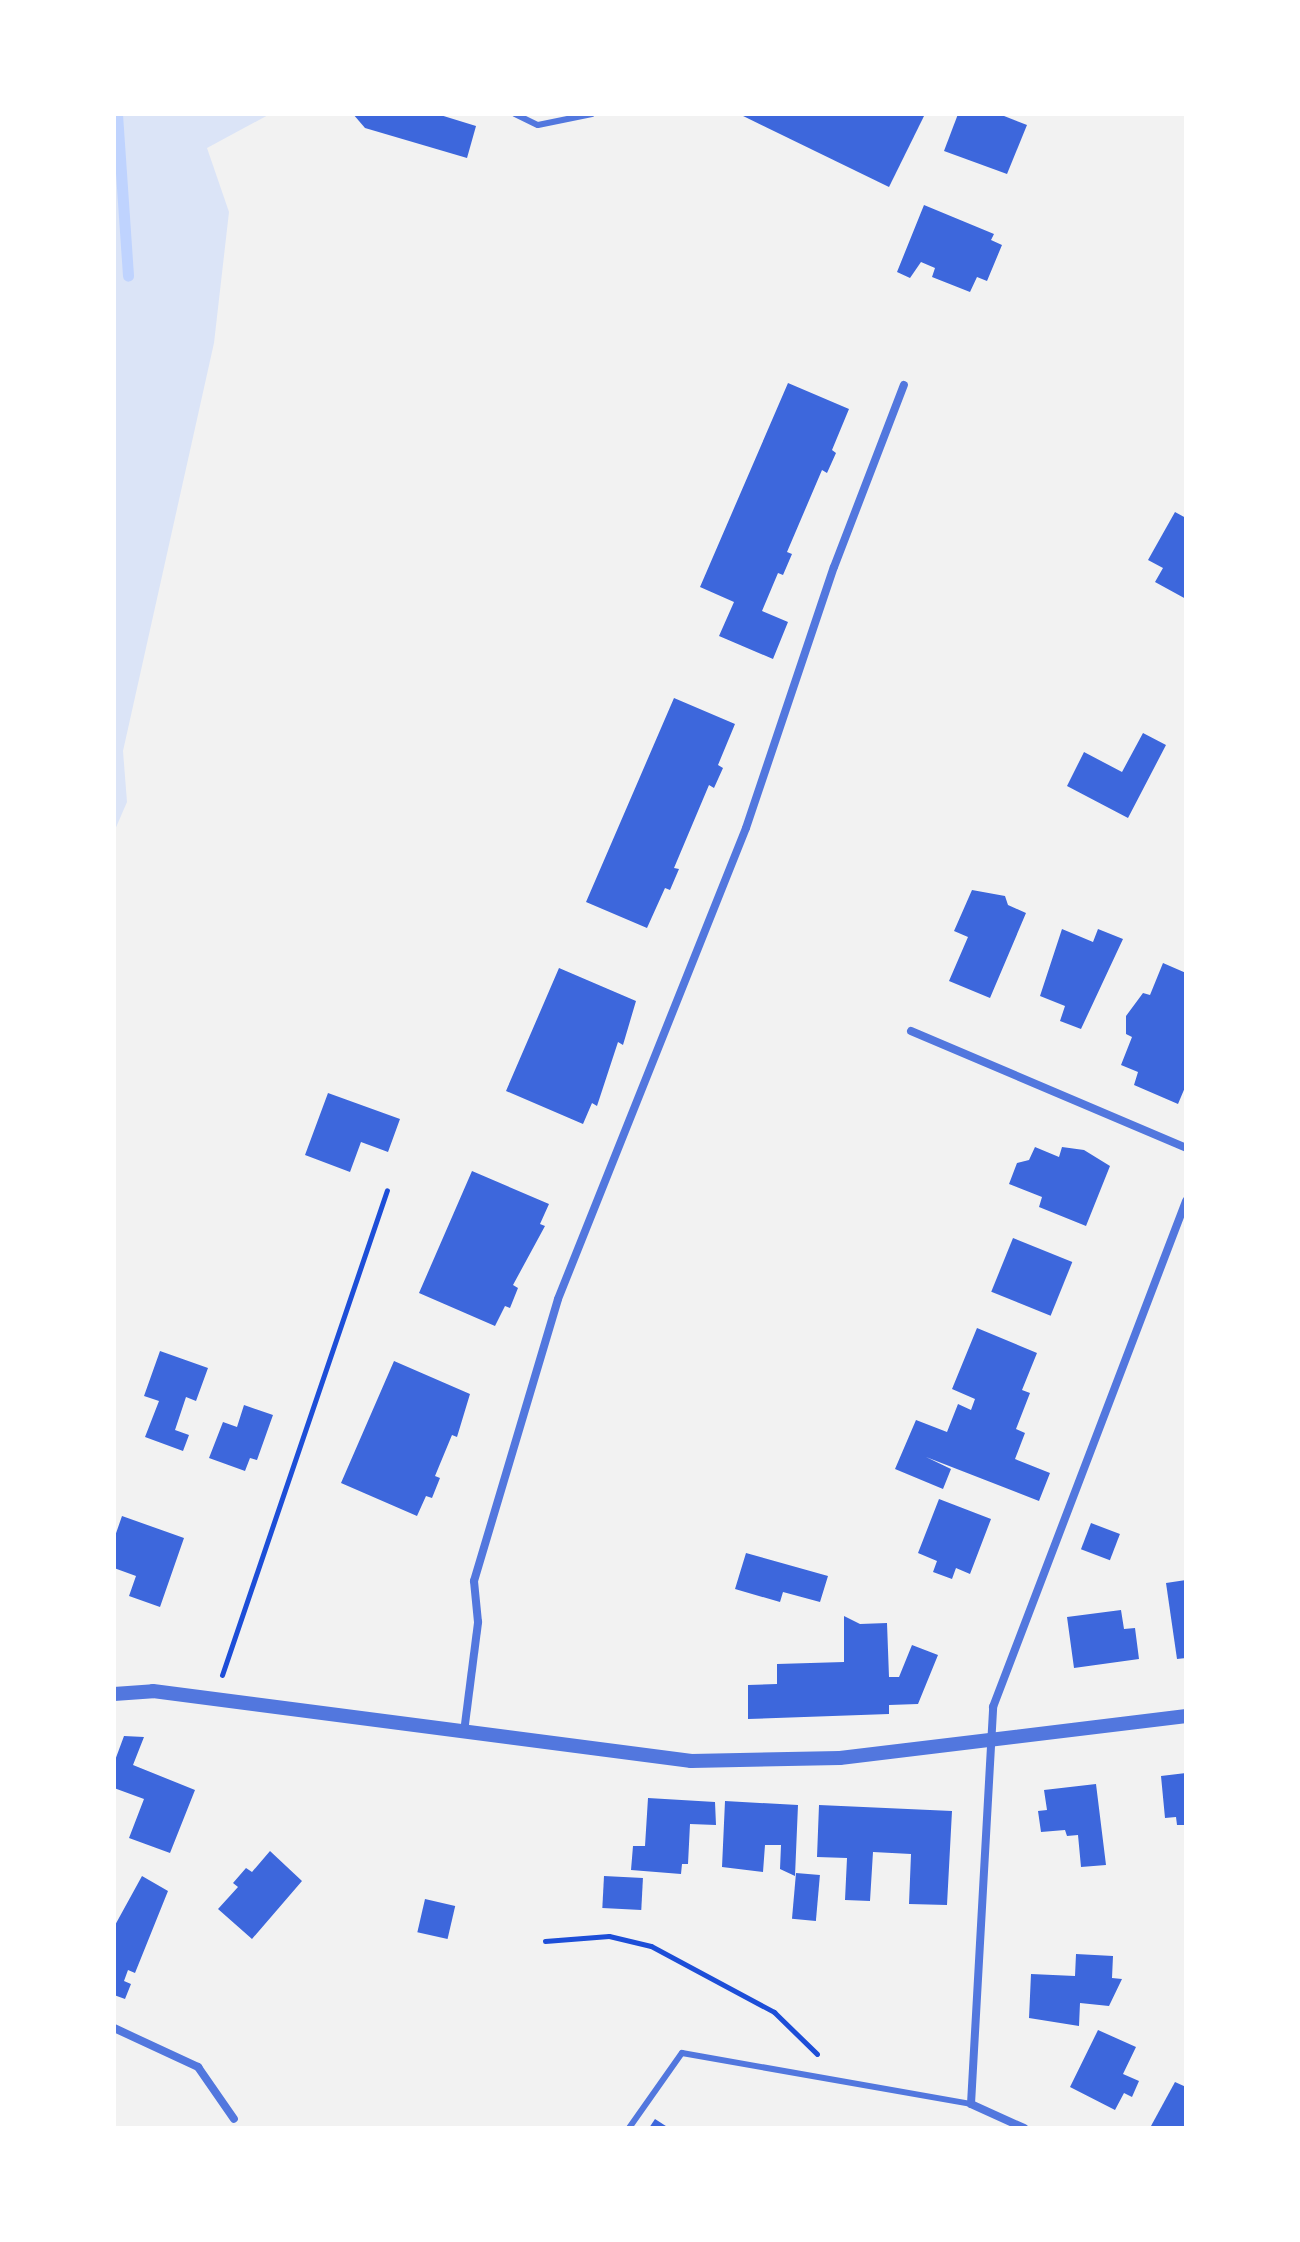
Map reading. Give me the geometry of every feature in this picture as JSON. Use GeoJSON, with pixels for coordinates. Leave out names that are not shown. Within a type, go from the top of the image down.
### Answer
{"type":"FeatureCollection","features":[{"type":"Feature","properties":{"kind":"street"},"geometry":{"type":"LineString","coordinates":[[464,1732],[478,1622],[474,1581],[558,1299],[746,828],[834,567],[904,385]]}},
{"type":"Feature","properties":{"kind":"street"},"geometry":{"type":"LineString","coordinates":[[911,1031],[1186,1148]]}},
{"type":"Feature","properties":{"kind":"street"},"geometry":{"type":"LineString","coordinates":[[1024,2128],[971,2104],[988,1744],[993,1707],[1186,1201]]}},
{"type":"Feature","properties":{"kind":"street"},"geometry":{"type":"LineString","coordinates":[[114,1694],[153,1691],[691,1761],[840,1758],[988,1744],[1186,1716]]}},
{"type":"Feature","properties":{"kind":"street"},"geometry":{"type":"LineString","coordinates":[[114,2028],[198,2067],[234,2119]]}},
{"type":"Feature","properties":{"kind":"lane"},"geometry":{"type":"LineString","coordinates":[[515,114],[538,125],[592,114]]}},
{"type":"Feature","properties":{"kind":"lane"},"geometry":{"type":"LineString","coordinates":[[629,2128],[682,2053],[971,2104]]}},
{"type":"Feature","properties":{"kind":"path"},"geometry":{"type":"LineString","coordinates":[[215,1699],[387,1190]]}},
{"type":"Feature","properties":{"kind":"path"},"geometry":{"type":"LineString","coordinates":[[545,1941],[609,1936],[651,1946],[774,2012],[811,2045],[833,2078]]}},
{"type":"Feature","properties":{"kind":"shaded area"},"geometry":{"type":"Polygon","coordinates":[[[114,114],[270,114],[207,148],[229,212],[214,343],[123,751],[127,802],[114,832],[114,114]]]}},
{"type":"Feature","properties":{"kind":"building"},"geometry":{"type":"Polygon","coordinates":[[[353,114],[437,114],[476,126],[467,158],[365,128],[353,114]]]}},
{"type":"Feature","properties":{"kind":"building"},"geometry":{"type":"Polygon","coordinates":[[[739,114],[925,114],[889,187],[739,114]]]}},
{"type":"Feature","properties":{"kind":"building"},"geometry":{"type":"Polygon","coordinates":[[[958,114],[999,114],[1027,125],[1007,174],[944,151],[958,114]]]}},
{"type":"Feature","properties":{"kind":"building"},"geometry":{"type":"Polygon","coordinates":[[[924,205],[994,234],[991,240],[1002,245],[987,281],[977,277],[970,292],[932,277],[935,268],[921,262],[910,278],[897,272],[924,205]]]}},
{"type":"Feature","properties":{"kind":"building"},"geometry":{"type":"Polygon","coordinates":[[[788,383],[849,409],[832,450],[836,453],[827,473],[822,470],[787,552],[792,554],[783,575],[778,573],[762,611],[788,622],[773,659],[719,636],[734,602],[700,587],[788,383]]]}},
{"type":"Feature","properties":{"kind":"building"},"geometry":{"type":"Polygon","coordinates":[[[1175,512],[1186,518],[1186,599],[1155,582],[1163,568],[1148,560],[1175,512]]]}},
{"type":"Feature","properties":{"kind":"building"},"geometry":{"type":"Polygon","coordinates":[[[674,698],[735,724],[718,765],[723,768],[714,788],[709,785],[674,868],[679,869],[670,890],[665,888],[647,928],[586,902],[674,698]]]}},
{"type":"Feature","properties":{"kind":"building"},"geometry":{"type":"Polygon","coordinates":[[[1143,733],[1166,745],[1128,818],[1067,786],[1084,752],[1122,772],[1143,733]]]}},
{"type":"Feature","properties":{"kind":"building"},"geometry":{"type":"Polygon","coordinates":[[[972,890],[1005,896],[1008,905],[1026,913],[990,998],[949,981],[968,937],[954,931],[972,890]]]}},
{"type":"Feature","properties":{"kind":"building"},"geometry":{"type":"Polygon","coordinates":[[[1062,929],[1093,942],[1098,929],[1123,939],[1081,1029],[1060,1021],[1065,1006],[1040,996],[1062,929]]]}},
{"type":"Feature","properties":{"kind":"building"},"geometry":{"type":"Polygon","coordinates":[[[1163,963],[1186,973],[1186,1085],[1178,1104],[1134,1085],[1138,1072],[1121,1065],[1132,1037],[1126,1034],[1126,1016],[1143,993],[1150,995],[1163,963]]]}},
{"type":"Feature","properties":{"kind":"building"},"geometry":{"type":"Polygon","coordinates":[[[559,968],[636,1001],[623,1045],[618,1042],[597,1106],[592,1103],[583,1124],[506,1091],[559,968]]]}},
{"type":"Feature","properties":{"kind":"building"},"geometry":{"type":"Polygon","coordinates":[[[328,1093],[400,1119],[388,1152],[361,1142],[350,1172],[305,1155],[328,1093]]]}},
{"type":"Feature","properties":{"kind":"building"},"geometry":{"type":"Polygon","coordinates":[[[1035,1147],[1059,1157],[1062,1147],[1084,1150],[1110,1166],[1086,1226],[1039,1207],[1042,1197],[1009,1184],[1017,1163],[1029,1160],[1035,1147]]]}},
{"type":"Feature","properties":{"kind":"building"},"geometry":{"type":"Polygon","coordinates":[[[472,1171],[549,1204],[540,1224],[545,1226],[513,1285],[518,1288],[510,1308],[505,1306],[495,1326],[419,1293],[472,1171]]]}},
{"type":"Feature","properties":{"kind":"building"},"geometry":{"type":"Polygon","coordinates":[[[1013,1238],[1072,1262],[1051,1316],[991,1292],[1013,1238]]]}},
{"type":"Feature","properties":{"kind":"building"},"geometry":{"type":"Polygon","coordinates":[[[977,1328],[1037,1353],[1022,1390],[1030,1393],[1016,1429],[1025,1433],[1015,1459],[1050,1473],[1039,1501],[926,1457],[951,1469],[943,1489],[895,1469],[916,1420],[947,1432],[958,1404],[971,1410],[975,1399],[952,1389],[977,1328]]]}},
{"type":"Feature","properties":{"kind":"building"},"geometry":{"type":"Polygon","coordinates":[[[160,1351],[208,1368],[196,1401],[186,1397],[175,1430],[189,1435],[183,1451],[145,1437],[159,1401],[144,1396],[160,1351]]]}},
{"type":"Feature","properties":{"kind":"building"},"geometry":{"type":"Polygon","coordinates":[[[394,1361],[470,1394],[457,1437],[452,1435],[435,1476],[440,1478],[432,1498],[426,1496],[417,1516],[341,1483],[394,1361]]]}},
{"type":"Feature","properties":{"kind":"building"},"geometry":{"type":"Polygon","coordinates":[[[244,1405],[273,1415],[257,1460],[250,1458],[245,1471],[209,1458],[223,1422],[237,1427],[244,1405]]]}},
{"type":"Feature","properties":{"kind":"building"},"geometry":{"type":"Polygon","coordinates":[[[939,1499],[991,1519],[970,1574],[956,1568],[952,1579],[933,1572],[937,1561],[918,1553],[939,1499]]]}},
{"type":"Feature","properties":{"kind":"building"},"geometry":{"type":"Polygon","coordinates":[[[122,1516],[184,1538],[160,1607],[129,1596],[136,1576],[114,1568],[114,1539],[122,1516]]]}},
{"type":"Feature","properties":{"kind":"building"},"geometry":{"type":"Polygon","coordinates":[[[1091,1523],[1120,1534],[1110,1560],[1081,1549],[1091,1523]]]}},
{"type":"Feature","properties":{"kind":"building"},"geometry":{"type":"Polygon","coordinates":[[[746,1553],[828,1576],[820,1602],[783,1592],[780,1602],[735,1589],[746,1553]]]}},
{"type":"Feature","properties":{"kind":"building"},"geometry":{"type":"Polygon","coordinates":[[[1186,1580],[1186,1658],[1177,1659],[1166,1583],[1186,1580]]]}},
{"type":"Feature","properties":{"kind":"building"},"geometry":{"type":"Polygon","coordinates":[[[1121,1610],[1124,1629],[1135,1628],[1139,1659],[1074,1668],[1067,1617],[1121,1610]]]}},
{"type":"Feature","properties":{"kind":"building"},"geometry":{"type":"Polygon","coordinates":[[[844,1616],[860,1624],[887,1623],[889,1677],[899,1677],[912,1645],[938,1655],[918,1704],[889,1705],[889,1714],[748,1719],[748,1685],[777,1684],[777,1664],[844,1662],[844,1616]]]}},
{"type":"Feature","properties":{"kind":"building"},"geometry":{"type":"Polygon","coordinates":[[[124,1736],[144,1737],[133,1765],[195,1790],[170,1853],[129,1838],[144,1799],[114,1788],[114,1763],[124,1736]]]}},
{"type":"Feature","properties":{"kind":"building"},"geometry":{"type":"Polygon","coordinates":[[[1186,1773],[1186,1825],[1177,1825],[1176,1817],[1165,1818],[1161,1776],[1186,1773]]]}},
{"type":"Feature","properties":{"kind":"building"},"geometry":{"type":"Polygon","coordinates":[[[1096,1784],[1106,1865],[1081,1867],[1078,1835],[1067,1836],[1065,1830],[1041,1832],[1038,1811],[1047,1810],[1044,1790],[1096,1784]]]}},
{"type":"Feature","properties":{"kind":"building"},"geometry":{"type":"Polygon","coordinates":[[[648,1798],[715,1802],[716,1825],[690,1824],[688,1864],[682,1864],[681,1874],[631,1870],[633,1846],[645,1846],[648,1798]]]}},
{"type":"Feature","properties":{"kind":"building"},"geometry":{"type":"Polygon","coordinates":[[[725,1801],[798,1805],[795,1876],[780,1869],[781,1845],[765,1845],[763,1872],[722,1867],[725,1801]]]}},
{"type":"Feature","properties":{"kind":"building"},"geometry":{"type":"Polygon","coordinates":[[[819,1805],[952,1811],[947,1905],[909,1904],[911,1854],[873,1852],[870,1901],[845,1900],[847,1858],[817,1857],[819,1805]]]}},
{"type":"Feature","properties":{"kind":"building"},"geometry":{"type":"Polygon","coordinates":[[[270,1851],[302,1881],[252,1939],[218,1909],[238,1887],[233,1883],[246,1868],[252,1872],[270,1851]]]}},
{"type":"Feature","properties":{"kind":"building"},"geometry":{"type":"Polygon","coordinates":[[[796,1873],[820,1875],[816,1921],[792,1919],[796,1873]]]}},
{"type":"Feature","properties":{"kind":"building"},"geometry":{"type":"Polygon","coordinates":[[[142,1876],[168,1891],[135,1973],[128,1970],[124,1981],[131,1984],[125,1999],[114,1995],[114,1927],[142,1876]]]}},
{"type":"Feature","properties":{"kind":"building"},"geometry":{"type":"Polygon","coordinates":[[[604,1876],[643,1878],[641,1910],[602,1908],[604,1876]]]}},
{"type":"Feature","properties":{"kind":"building"},"geometry":{"type":"Polygon","coordinates":[[[425,1899],[455,1906],[448,1939],[417,1932],[425,1899]]]}},
{"type":"Feature","properties":{"kind":"building"},"geometry":{"type":"Polygon","coordinates":[[[1076,1954],[1113,1956],[1112,1978],[1122,1979],[1109,2006],[1080,2003],[1079,2026],[1029,2018],[1031,1974],[1075,1976],[1076,1954]]]}},
{"type":"Feature","properties":{"kind":"building"},"geometry":{"type":"Polygon","coordinates":[[[1098,2030],[1136,2047],[1123,2074],[1139,2081],[1132,2097],[1124,2093],[1115,2110],[1070,2087],[1098,2030]]]}},
{"type":"Feature","properties":{"kind":"building"},"geometry":{"type":"Polygon","coordinates":[[[1175,2082],[1186,2087],[1186,2128],[1151,2126],[1175,2082]]]}},
{"type":"Feature","properties":{"kind":"building"},"geometry":{"type":"Polygon","coordinates":[[[655,2119],[669,2128],[649,2128],[655,2119]]]}},
{"type":"Feature","properties":{"kind":"waterway"},"geometry":{"type":"LineString","coordinates":[[117,114],[128,276]]}}]}
